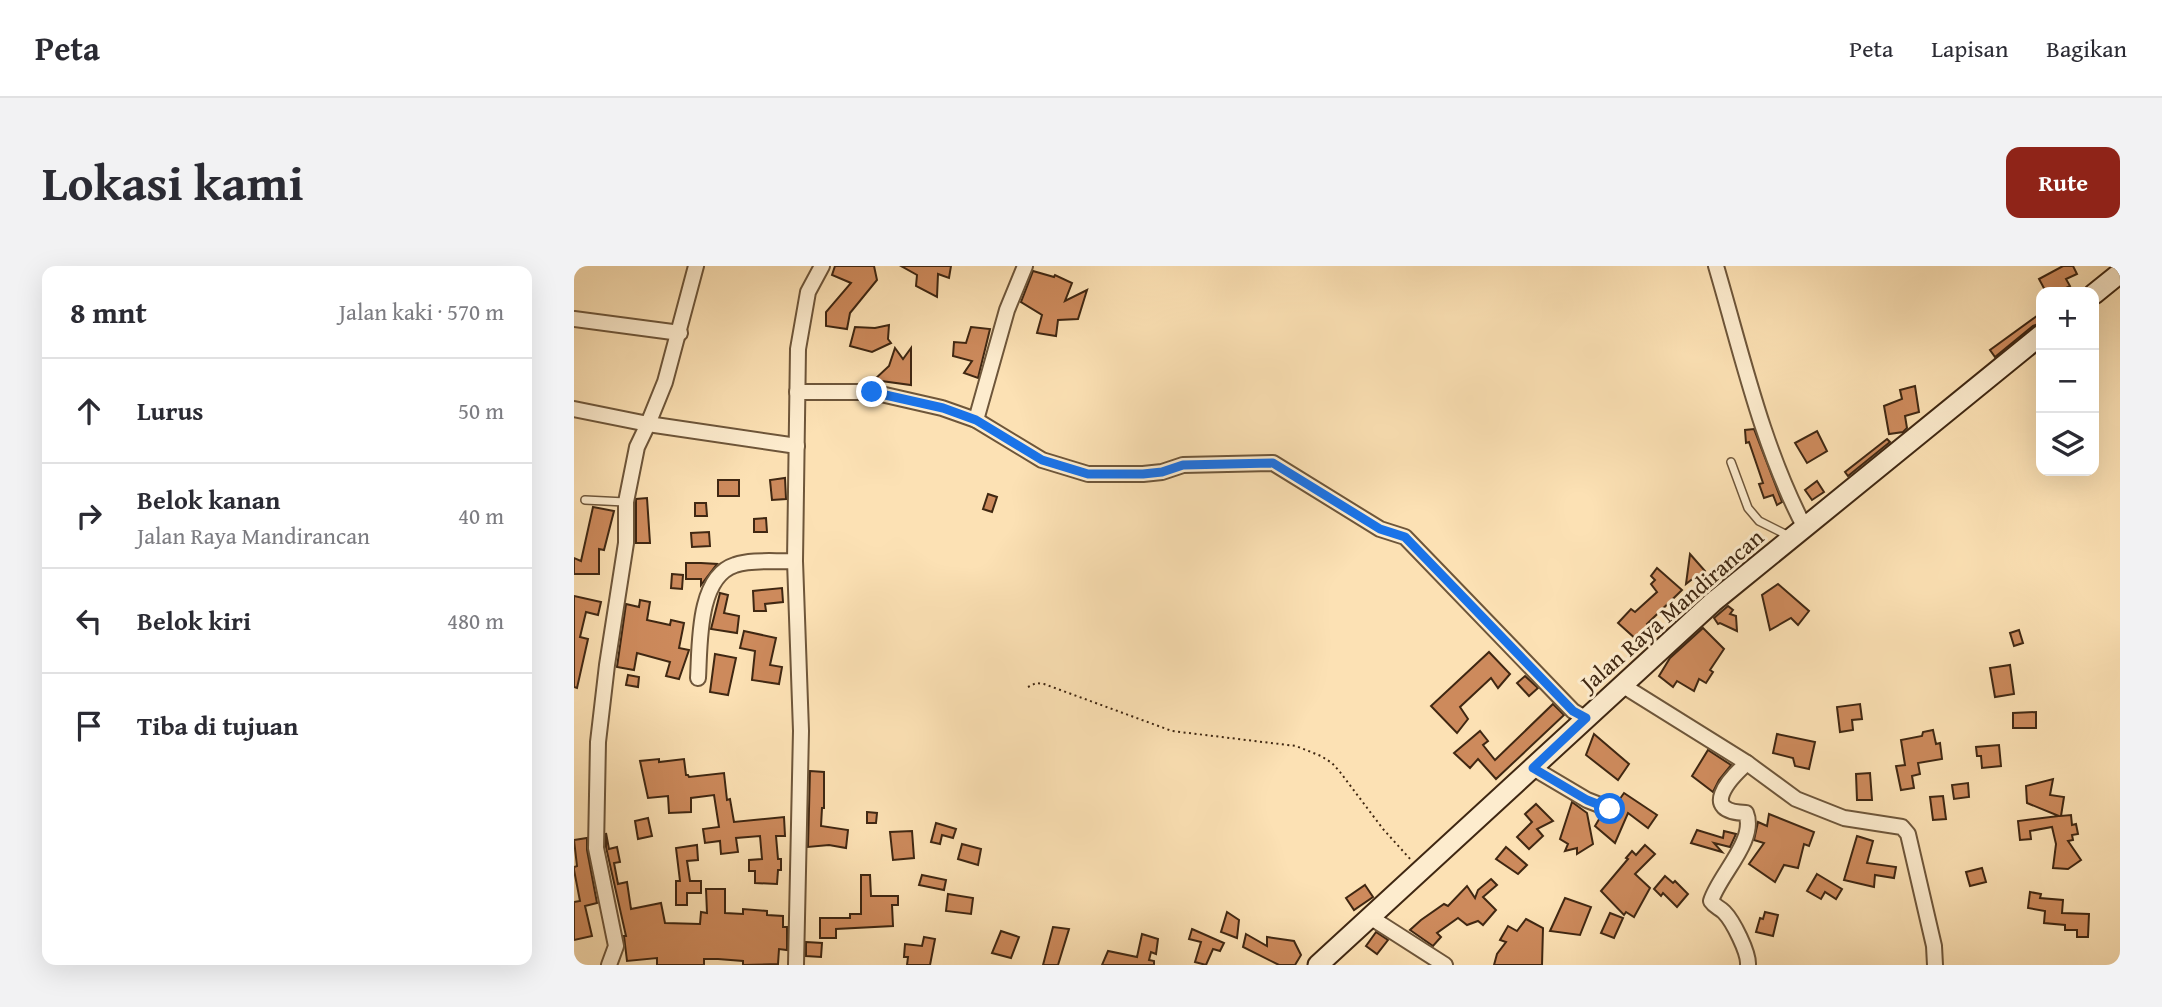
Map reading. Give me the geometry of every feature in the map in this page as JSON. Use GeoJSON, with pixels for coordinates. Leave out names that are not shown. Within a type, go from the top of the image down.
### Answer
{"type":"FeatureCollection","features":[{"type":"Feature","properties":{"kind":"street"},"geometry":{"type":"LineString","coordinates":[[609,965],[616,946],[596,848],[598,742],[626,543],[626,502],[637,447],[665,382],[696,266]]}},
{"type":"Feature","properties":{"kind":"street"},"geometry":{"type":"LineString","coordinates":[[796,965],[801,731],[795,561],[798,349],[808,292],[822,266]]}},
{"type":"Feature","properties":{"kind":"street"},"geometry":{"type":"LineString","coordinates":[[976,420],[1007,310],[1025,266]]}},
{"type":"Feature","properties":{"kind":"street"},"geometry":{"type":"LineString","coordinates":[[1716,266],[1770,450],[1799,533]]}},
{"type":"Feature","properties":{"kind":"street"},"geometry":{"type":"LineString","coordinates":[[2099,289],[2120,273]]}},
{"type":"Feature","properties":{"kind":"street"},"geometry":{"type":"LineString","coordinates":[[574,319],[680,332]]}},
{"type":"Feature","properties":{"kind":"street","name":"Jalan Raya Mandirancan"},"geometry":{"type":"LineString","coordinates":[[1318,965],[1713,602],[2036,339]]}},
{"type":"Feature","properties":{"kind":"street"},"geometry":{"type":"LineString","coordinates":[[797,392],[872,392],[943,408],[976,420],[1042,460],[1088,474],[1143,474],[1162,472],[1183,465],[1278,465],[1380,529],[1405,537],[1573,711],[1586,718]]}},
{"type":"Feature","properties":{"kind":"street"},"geometry":{"type":"LineString","coordinates":[[574,409],[648,424],[797,446]]}},
{"type":"Feature","properties":{"kind":"street"},"geometry":{"type":"LineString","coordinates":[[698,678],[704,606],[709,592],[725,569],[737,564],[795,561]]}},
{"type":"Feature","properties":{"kind":"street"},"geometry":{"type":"LineString","coordinates":[[1622,685],[1747,763],[1796,799],[1844,818],[1902,827],[1908,834],[1934,946],[1935,965]]}},
{"type":"Feature","properties":{"kind":"street"},"geometry":{"type":"LineString","coordinates":[[1747,763],[1729,779],[1721,794],[1722,804],[1726,809],[1733,813],[1746,813],[1748,819],[1744,845],[1718,883],[1711,901],[1726,914],[1748,955],[1748,965]]}},
{"type":"Feature","properties":{"kind":"street"},"geometry":{"type":"LineString","coordinates":[[1533,768],[1587,800],[1610,809]]}},
{"type":"Feature","properties":{"kind":"street"},"geometry":{"type":"LineString","coordinates":[[1370,917],[1445,965]]}},
{"type":"Feature","properties":{"kind":"lane"},"geometry":{"type":"LineString","coordinates":[[1731,463],[1748,508],[1759,521],[1799,533]]}},
{"type":"Feature","properties":{"kind":"lane"},"geometry":{"type":"LineString","coordinates":[[585,500],[626,502]]}},
{"type":"Feature","properties":{"kind":"path"},"geometry":{"type":"LineString","coordinates":[[1028,687],[1036,683],[1044,684],[1172,731],[1296,746],[1321,756],[1340,772],[1420,871]]}},
{"type":"Feature","properties":{"kind":"building"},"geometry":{"type":"Polygon","coordinates":[[[835,266],[874,266],[877,280],[850,313],[847,329],[826,326],[826,312],[851,283],[832,275],[835,266]]]}},
{"type":"Feature","properties":{"kind":"building"},"geometry":{"type":"Polygon","coordinates":[[[901,266],[951,266],[949,278],[938,274],[937,297],[916,286],[917,275],[901,266]]]}},
{"type":"Feature","properties":{"kind":"building"},"geometry":{"type":"Polygon","coordinates":[[[2063,266],[2073,266],[2077,274],[2066,279],[2070,286],[2068,287],[2043,287],[2039,279],[2063,266]]]}},
{"type":"Feature","properties":{"kind":"building"},"geometry":{"type":"Polygon","coordinates":[[[1033,271],[1054,277],[1055,275],[1072,283],[1065,301],[1087,290],[1078,319],[1058,320],[1056,336],[1037,333],[1042,315],[1021,302],[1033,271]]]}},
{"type":"Feature","properties":{"kind":"building"},"geometry":{"type":"Polygon","coordinates":[[[2036,317],[2036,325],[1995,357],[1990,350],[2036,317]]]}},
{"type":"Feature","properties":{"kind":"building"},"geometry":{"type":"Polygon","coordinates":[[[889,325],[888,339],[891,343],[872,352],[850,346],[855,327],[875,328],[889,325]]]}},
{"type":"Feature","properties":{"kind":"building"},"geometry":{"type":"Polygon","coordinates":[[[971,327],[990,329],[978,378],[964,373],[972,361],[953,356],[954,342],[966,343],[971,327]]]}},
{"type":"Feature","properties":{"kind":"building"},"geometry":{"type":"Polygon","coordinates":[[[895,348],[903,359],[911,348],[911,385],[874,380],[889,366],[895,348]]]}},
{"type":"Feature","properties":{"kind":"building"},"geometry":{"type":"Polygon","coordinates":[[[1915,386],[1919,412],[1905,416],[1907,428],[1903,432],[1889,434],[1884,406],[1902,399],[1900,390],[1915,386]]]}},
{"type":"Feature","properties":{"kind":"building"},"geometry":{"type":"Polygon","coordinates":[[[1754,429],[1782,502],[1777,505],[1773,495],[1764,498],[1759,484],[1763,483],[1749,442],[1746,443],[1745,430],[1754,429]]]}},
{"type":"Feature","properties":{"kind":"building"},"geometry":{"type":"Polygon","coordinates":[[[1817,431],[1827,451],[1807,463],[1795,443],[1817,431]]]}},
{"type":"Feature","properties":{"kind":"building"},"geometry":{"type":"Polygon","coordinates":[[[1887,439],[1890,442],[1848,476],[1845,472],[1887,439]]]}},
{"type":"Feature","properties":{"kind":"building"},"geometry":{"type":"Polygon","coordinates":[[[785,478],[786,499],[772,500],[770,480],[785,478]]]}},
{"type":"Feature","properties":{"kind":"building"},"geometry":{"type":"Polygon","coordinates":[[[718,480],[739,480],[739,496],[718,496],[718,480]]]}},
{"type":"Feature","properties":{"kind":"building"},"geometry":{"type":"Polygon","coordinates":[[[1817,481],[1824,492],[1812,500],[1805,490],[1817,481]]]}},
{"type":"Feature","properties":{"kind":"building"},"geometry":{"type":"Polygon","coordinates":[[[988,494],[997,497],[992,512],[983,509],[988,494]]]}},
{"type":"Feature","properties":{"kind":"building"},"geometry":{"type":"Polygon","coordinates":[[[647,498],[650,543],[636,543],[636,499],[647,498]]]}},
{"type":"Feature","properties":{"kind":"building"},"geometry":{"type":"Polygon","coordinates":[[[695,503],[706,503],[707,516],[695,516],[695,503]]]}},
{"type":"Feature","properties":{"kind":"building"},"geometry":{"type":"Polygon","coordinates":[[[593,507],[614,511],[604,550],[599,549],[599,574],[574,574],[574,558],[581,561],[593,507]]]}},
{"type":"Feature","properties":{"kind":"building"},"geometry":{"type":"Polygon","coordinates":[[[766,518],[767,532],[754,532],[754,519],[766,518]]]}},
{"type":"Feature","properties":{"kind":"building"},"geometry":{"type":"Polygon","coordinates":[[[709,532],[710,546],[692,547],[691,533],[709,532]]]}},
{"type":"Feature","properties":{"kind":"building"},"geometry":{"type":"Polygon","coordinates":[[[1690,554],[1705,571],[1698,579],[1695,577],[1686,584],[1690,554]]]}},
{"type":"Feature","properties":{"kind":"building"},"geometry":{"type":"Polygon","coordinates":[[[686,563],[717,564],[701,585],[701,579],[686,579],[686,563]]]}},
{"type":"Feature","properties":{"kind":"building"},"geometry":{"type":"Polygon","coordinates":[[[1657,568],[1682,590],[1647,624],[1649,627],[1637,640],[1618,623],[1631,609],[1635,612],[1657,592],[1651,584],[1655,580],[1651,576],[1657,568]]]}},
{"type":"Feature","properties":{"kind":"building"},"geometry":{"type":"Polygon","coordinates":[[[672,574],[683,575],[682,589],[671,588],[672,574]]]}},
{"type":"Feature","properties":{"kind":"building"},"geometry":{"type":"Polygon","coordinates":[[[1778,584],[1809,611],[1798,625],[1791,618],[1770,630],[1762,595],[1778,584]]]}},
{"type":"Feature","properties":{"kind":"building"},"geometry":{"type":"Polygon","coordinates":[[[782,588],[783,602],[765,604],[766,611],[754,611],[753,591],[782,588]]]}},
{"type":"Feature","properties":{"kind":"building"},"geometry":{"type":"Polygon","coordinates":[[[720,593],[728,595],[724,613],[739,616],[737,633],[711,629],[720,593]]]}},
{"type":"Feature","properties":{"kind":"building"},"geometry":{"type":"Polygon","coordinates":[[[574,596],[601,602],[598,615],[586,612],[580,637],[588,639],[577,688],[574,687],[574,596]]]}},
{"type":"Feature","properties":{"kind":"building"},"geometry":{"type":"Polygon","coordinates":[[[640,600],[650,602],[647,620],[670,625],[671,620],[684,623],[679,648],[689,650],[679,679],[666,676],[670,662],[637,653],[634,670],[617,667],[626,604],[639,607],[640,600]]]}},
{"type":"Feature","properties":{"kind":"building"},"geometry":{"type":"Polygon","coordinates":[[[1728,606],[1733,610],[1730,614],[1736,616],[1737,631],[1718,624],[1714,618],[1728,606]]]}},
{"type":"Feature","properties":{"kind":"building"},"geometry":{"type":"Polygon","coordinates":[[[1703,628],[1724,649],[1710,670],[1713,672],[1706,683],[1699,679],[1694,691],[1677,681],[1673,687],[1659,676],[1670,658],[1703,628]]]}},
{"type":"Feature","properties":{"kind":"building"},"geometry":{"type":"Polygon","coordinates":[[[2019,630],[2023,643],[2014,646],[2010,633],[2019,630]]]}},
{"type":"Feature","properties":{"kind":"building"},"geometry":{"type":"Polygon","coordinates":[[[744,631],[776,638],[770,665],[782,667],[779,684],[752,680],[755,651],[740,648],[744,631]]]}},
{"type":"Feature","properties":{"kind":"building"},"geometry":{"type":"Polygon","coordinates":[[[1489,652],[1510,674],[1498,688],[1491,678],[1460,707],[1468,719],[1457,733],[1431,706],[1489,652]]]}},
{"type":"Feature","properties":{"kind":"building"},"geometry":{"type":"Polygon","coordinates":[[[715,654],[736,658],[728,695],[710,692],[715,654]]]}},
{"type":"Feature","properties":{"kind":"building"},"geometry":{"type":"Polygon","coordinates":[[[2010,665],[2014,694],[1995,697],[1990,668],[2010,665]]]}},
{"type":"Feature","properties":{"kind":"building"},"geometry":{"type":"Polygon","coordinates":[[[628,675],[639,677],[638,687],[626,685],[628,675]]]}},
{"type":"Feature","properties":{"kind":"building"},"geometry":{"type":"Polygon","coordinates":[[[1525,676],[1538,688],[1529,696],[1517,683],[1525,676]]]}},
{"type":"Feature","properties":{"kind":"building"},"geometry":{"type":"Polygon","coordinates":[[[1553,704],[1564,715],[1496,779],[1478,759],[1470,768],[1454,753],[1480,731],[1488,741],[1483,745],[1495,760],[1553,704]]]}},
{"type":"Feature","properties":{"kind":"building"},"geometry":{"type":"Polygon","coordinates":[[[1860,704],[1862,719],[1852,720],[1853,730],[1840,732],[1837,707],[1860,704]]]}},
{"type":"Feature","properties":{"kind":"building"},"geometry":{"type":"Polygon","coordinates":[[[2036,712],[2036,728],[2013,728],[2013,713],[2036,712]]]}},
{"type":"Feature","properties":{"kind":"building"},"geometry":{"type":"Polygon","coordinates":[[[1933,730],[1936,744],[1940,743],[1942,759],[1918,763],[1920,774],[1912,776],[1914,788],[1901,790],[1896,766],[1905,765],[1901,740],[1922,736],[1923,732],[1933,730]]]}},
{"type":"Feature","properties":{"kind":"building"},"geometry":{"type":"Polygon","coordinates":[[[1594,734],[1629,764],[1618,780],[1586,755],[1594,734]]]}},
{"type":"Feature","properties":{"kind":"building"},"geometry":{"type":"Polygon","coordinates":[[[1777,734],[1815,742],[1809,769],[1795,766],[1793,758],[1773,753],[1777,734]]]}},
{"type":"Feature","properties":{"kind":"building"},"geometry":{"type":"Polygon","coordinates":[[[1999,745],[2001,766],[1982,768],[1981,756],[1977,756],[1976,747],[1999,745]]]}},
{"type":"Feature","properties":{"kind":"building"},"geometry":{"type":"Polygon","coordinates":[[[1708,750],[1731,765],[1713,792],[1692,776],[1708,750]]]}},
{"type":"Feature","properties":{"kind":"building"},"geometry":{"type":"Polygon","coordinates":[[[659,759],[659,762],[684,759],[686,775],[689,777],[724,773],[727,800],[730,799],[734,822],[784,817],[785,836],[776,836],[778,859],[781,859],[777,884],[755,883],[755,871],[749,871],[749,860],[762,859],[760,836],[736,838],[738,852],[721,854],[720,841],[705,843],[703,829],[719,827],[714,795],[691,798],[691,812],[669,813],[668,796],[648,798],[640,761],[659,759]]]}},
{"type":"Feature","properties":{"kind":"building"},"geometry":{"type":"Polygon","coordinates":[[[810,771],[824,772],[821,826],[848,830],[846,848],[829,845],[808,847],[810,771]]]}},
{"type":"Feature","properties":{"kind":"building"},"geometry":{"type":"Polygon","coordinates":[[[1870,773],[1872,800],[1857,800],[1856,774],[1870,773]]]}},
{"type":"Feature","properties":{"kind":"building"},"geometry":{"type":"Polygon","coordinates":[[[2053,779],[2050,795],[2064,797],[2061,816],[2071,815],[2072,825],[2076,824],[2078,834],[2072,835],[2073,840],[2068,841],[2081,860],[2068,869],[2053,868],[2056,844],[2052,827],[2030,831],[2031,839],[2020,840],[2018,821],[2059,816],[2027,803],[2026,786],[2053,779]]]}},
{"type":"Feature","properties":{"kind":"building"},"geometry":{"type":"Polygon","coordinates":[[[1968,783],[1969,797],[1954,799],[1952,785],[1968,783]]]}},
{"type":"Feature","properties":{"kind":"building"},"geometry":{"type":"Polygon","coordinates":[[[1624,793],[1657,815],[1648,828],[1628,813],[1615,843],[1595,826],[1601,816],[1611,819],[1616,816],[1620,808],[1617,803],[1624,793]]]}},
{"type":"Feature","properties":{"kind":"building"},"geometry":{"type":"Polygon","coordinates":[[[1943,796],[1946,819],[1933,820],[1930,797],[1943,796]]]}},
{"type":"Feature","properties":{"kind":"building"},"geometry":{"type":"Polygon","coordinates":[[[1572,802],[1587,813],[1593,844],[1577,854],[1577,848],[1565,851],[1568,844],[1560,839],[1572,802]]]}},
{"type":"Feature","properties":{"kind":"building"},"geometry":{"type":"Polygon","coordinates":[[[1536,804],[1553,821],[1537,829],[1543,836],[1529,849],[1517,837],[1532,822],[1525,814],[1536,804]]]}},
{"type":"Feature","properties":{"kind":"building"},"geometry":{"type":"Polygon","coordinates":[[[867,812],[877,813],[876,823],[867,823],[867,812]]]}},
{"type":"Feature","properties":{"kind":"building"},"geometry":{"type":"Polygon","coordinates":[[[1769,814],[1814,832],[1809,846],[1804,844],[1798,868],[1784,865],[1775,882],[1749,864],[1764,843],[1754,840],[1758,822],[1767,826],[1769,814]]]}},
{"type":"Feature","properties":{"kind":"building"},"geometry":{"type":"Polygon","coordinates":[[[648,818],[652,836],[638,839],[635,821],[648,818]]]}},
{"type":"Feature","properties":{"kind":"building"},"geometry":{"type":"Polygon","coordinates":[[[936,823],[956,829],[953,838],[942,835],[940,844],[931,842],[936,823]]]}},
{"type":"Feature","properties":{"kind":"building"},"geometry":{"type":"Polygon","coordinates":[[[1697,830],[1723,838],[1724,831],[1736,834],[1730,847],[1714,843],[1722,852],[1691,843],[1697,830]]]}},
{"type":"Feature","properties":{"kind":"building"},"geometry":{"type":"Polygon","coordinates":[[[912,831],[914,858],[893,860],[890,832],[912,831]]]}},
{"type":"Feature","properties":{"kind":"building"},"geometry":{"type":"Polygon","coordinates":[[[606,833],[609,849],[617,847],[620,862],[614,863],[618,884],[627,882],[631,909],[661,903],[665,923],[700,924],[701,912],[707,913],[706,889],[725,889],[725,913],[743,914],[743,909],[767,911],[767,915],[783,916],[783,927],[787,927],[787,950],[779,949],[778,964],[743,965],[743,961],[718,959],[704,959],[704,965],[657,965],[657,958],[627,961],[626,936],[606,847],[606,833]]]}},
{"type":"Feature","properties":{"kind":"building"},"geometry":{"type":"Polygon","coordinates":[[[1857,836],[1873,841],[1867,863],[1896,867],[1894,878],[1875,875],[1874,887],[1844,880],[1857,836]]]}},
{"type":"Feature","properties":{"kind":"building"},"geometry":{"type":"Polygon","coordinates":[[[587,838],[597,903],[585,906],[592,936],[574,940],[574,902],[580,901],[574,870],[577,866],[574,840],[587,838]]]}},
{"type":"Feature","properties":{"kind":"building"},"geometry":{"type":"Polygon","coordinates":[[[962,844],[981,849],[978,865],[958,859],[962,844]]]}},
{"type":"Feature","properties":{"kind":"building"},"geometry":{"type":"Polygon","coordinates":[[[697,845],[698,860],[687,861],[690,881],[701,881],[701,893],[687,893],[687,905],[676,905],[676,881],[680,881],[676,848],[697,845]]]}},
{"type":"Feature","properties":{"kind":"building"},"geometry":{"type":"Polygon","coordinates":[[[1645,845],[1655,854],[1635,874],[1650,888],[1634,917],[1626,912],[1624,915],[1601,891],[1632,851],[1636,855],[1645,845]]]}},
{"type":"Feature","properties":{"kind":"building"},"geometry":{"type":"Polygon","coordinates":[[[1506,847],[1527,865],[1518,874],[1496,859],[1506,847]]]}},
{"type":"Feature","properties":{"kind":"building"},"geometry":{"type":"Polygon","coordinates":[[[1982,868],[1986,882],[1970,886],[1966,872],[1982,868]]]}},
{"type":"Feature","properties":{"kind":"building"},"geometry":{"type":"Polygon","coordinates":[[[1817,874],[1842,889],[1836,899],[1825,892],[1821,899],[1807,891],[1817,874]]]}},
{"type":"Feature","properties":{"kind":"building"},"geometry":{"type":"Polygon","coordinates":[[[861,875],[870,875],[871,896],[898,896],[898,905],[892,905],[893,926],[836,929],[836,938],[820,938],[820,918],[850,918],[850,914],[861,914],[861,875]]]}},
{"type":"Feature","properties":{"kind":"building"},"geometry":{"type":"Polygon","coordinates":[[[922,875],[946,880],[944,890],[919,885],[922,875]]]}},
{"type":"Feature","properties":{"kind":"building"},"geometry":{"type":"Polygon","coordinates":[[[1665,876],[1673,883],[1675,881],[1688,894],[1677,907],[1663,893],[1661,896],[1654,889],[1665,876]]]}},
{"type":"Feature","properties":{"kind":"building"},"geometry":{"type":"Polygon","coordinates":[[[1491,879],[1497,885],[1483,897],[1496,910],[1483,925],[1478,921],[1467,925],[1458,918],[1437,933],[1441,937],[1433,946],[1410,930],[1444,904],[1448,906],[1467,886],[1475,898],[1478,890],[1491,879]]]}},
{"type":"Feature","properties":{"kind":"building"},"geometry":{"type":"Polygon","coordinates":[[[1365,885],[1373,897],[1354,910],[1346,898],[1365,885]]]}},
{"type":"Feature","properties":{"kind":"building"},"geometry":{"type":"Polygon","coordinates":[[[2030,892],[2041,894],[2040,898],[2063,900],[2062,913],[2089,914],[2088,937],[2077,937],[2077,930],[2065,930],[2065,925],[2044,923],[2045,911],[2028,908],[2030,892]]]}},
{"type":"Feature","properties":{"kind":"building"},"geometry":{"type":"Polygon","coordinates":[[[948,894],[973,898],[971,914],[946,911],[948,894]]]}},
{"type":"Feature","properties":{"kind":"building"},"geometry":{"type":"Polygon","coordinates":[[[1565,898],[1591,907],[1580,935],[1550,931],[1565,898]]]}},
{"type":"Feature","properties":{"kind":"building"},"geometry":{"type":"Polygon","coordinates":[[[1227,912],[1239,920],[1237,938],[1221,932],[1227,912]]]}},
{"type":"Feature","properties":{"kind":"building"},"geometry":{"type":"Polygon","coordinates":[[[1765,912],[1778,915],[1773,936],[1756,932],[1765,912]]]}},
{"type":"Feature","properties":{"kind":"building"},"geometry":{"type":"Polygon","coordinates":[[[1610,913],[1623,918],[1614,938],[1601,933],[1610,913]]]}},
{"type":"Feature","properties":{"kind":"building"},"geometry":{"type":"Polygon","coordinates":[[[1526,919],[1543,928],[1542,965],[1494,965],[1497,954],[1506,942],[1500,940],[1508,926],[1517,931],[1526,919]]]}},
{"type":"Feature","properties":{"kind":"building"},"geometry":{"type":"Polygon","coordinates":[[[1053,927],[1069,929],[1058,965],[1043,965],[1053,927]]]}},
{"type":"Feature","properties":{"kind":"building"},"geometry":{"type":"Polygon","coordinates":[[[1192,929],[1224,943],[1220,951],[1213,949],[1206,965],[1195,962],[1201,942],[1189,939],[1192,929]]]}},
{"type":"Feature","properties":{"kind":"building"},"geometry":{"type":"Polygon","coordinates":[[[1001,931],[1019,937],[1011,958],[992,953],[1001,931]]]}},
{"type":"Feature","properties":{"kind":"building"},"geometry":{"type":"Polygon","coordinates":[[[1376,932],[1388,940],[1377,954],[1366,946],[1376,932]]]}},
{"type":"Feature","properties":{"kind":"building"},"geometry":{"type":"Polygon","coordinates":[[[1142,934],[1158,939],[1156,954],[1151,952],[1149,960],[1154,961],[1154,965],[1102,965],[1108,951],[1137,957],[1142,934]]]}},
{"type":"Feature","properties":{"kind":"building"},"geometry":{"type":"Polygon","coordinates":[[[1246,934],[1267,946],[1267,937],[1294,941],[1301,955],[1295,965],[1279,965],[1243,947],[1246,934]]]}},
{"type":"Feature","properties":{"kind":"building"},"geometry":{"type":"Polygon","coordinates":[[[924,937],[935,939],[930,965],[907,965],[908,957],[904,957],[905,944],[922,946],[924,937]]]}},
{"type":"Feature","properties":{"kind":"building"},"geometry":{"type":"Polygon","coordinates":[[[806,942],[822,943],[821,957],[806,956],[806,942]]]}},
{"type":"Feature","properties":{"kind":"route"},"geometry":{"type":"LineString","coordinates":[[872,392],[943,408],[976,420],[1042,460],[1088,474],[1143,474],[1162,472],[1183,465],[1278,465],[1387,533],[1405,537],[1573,711],[1586,718],[1533,768],[1587,800],[1610,809]]}}]}
